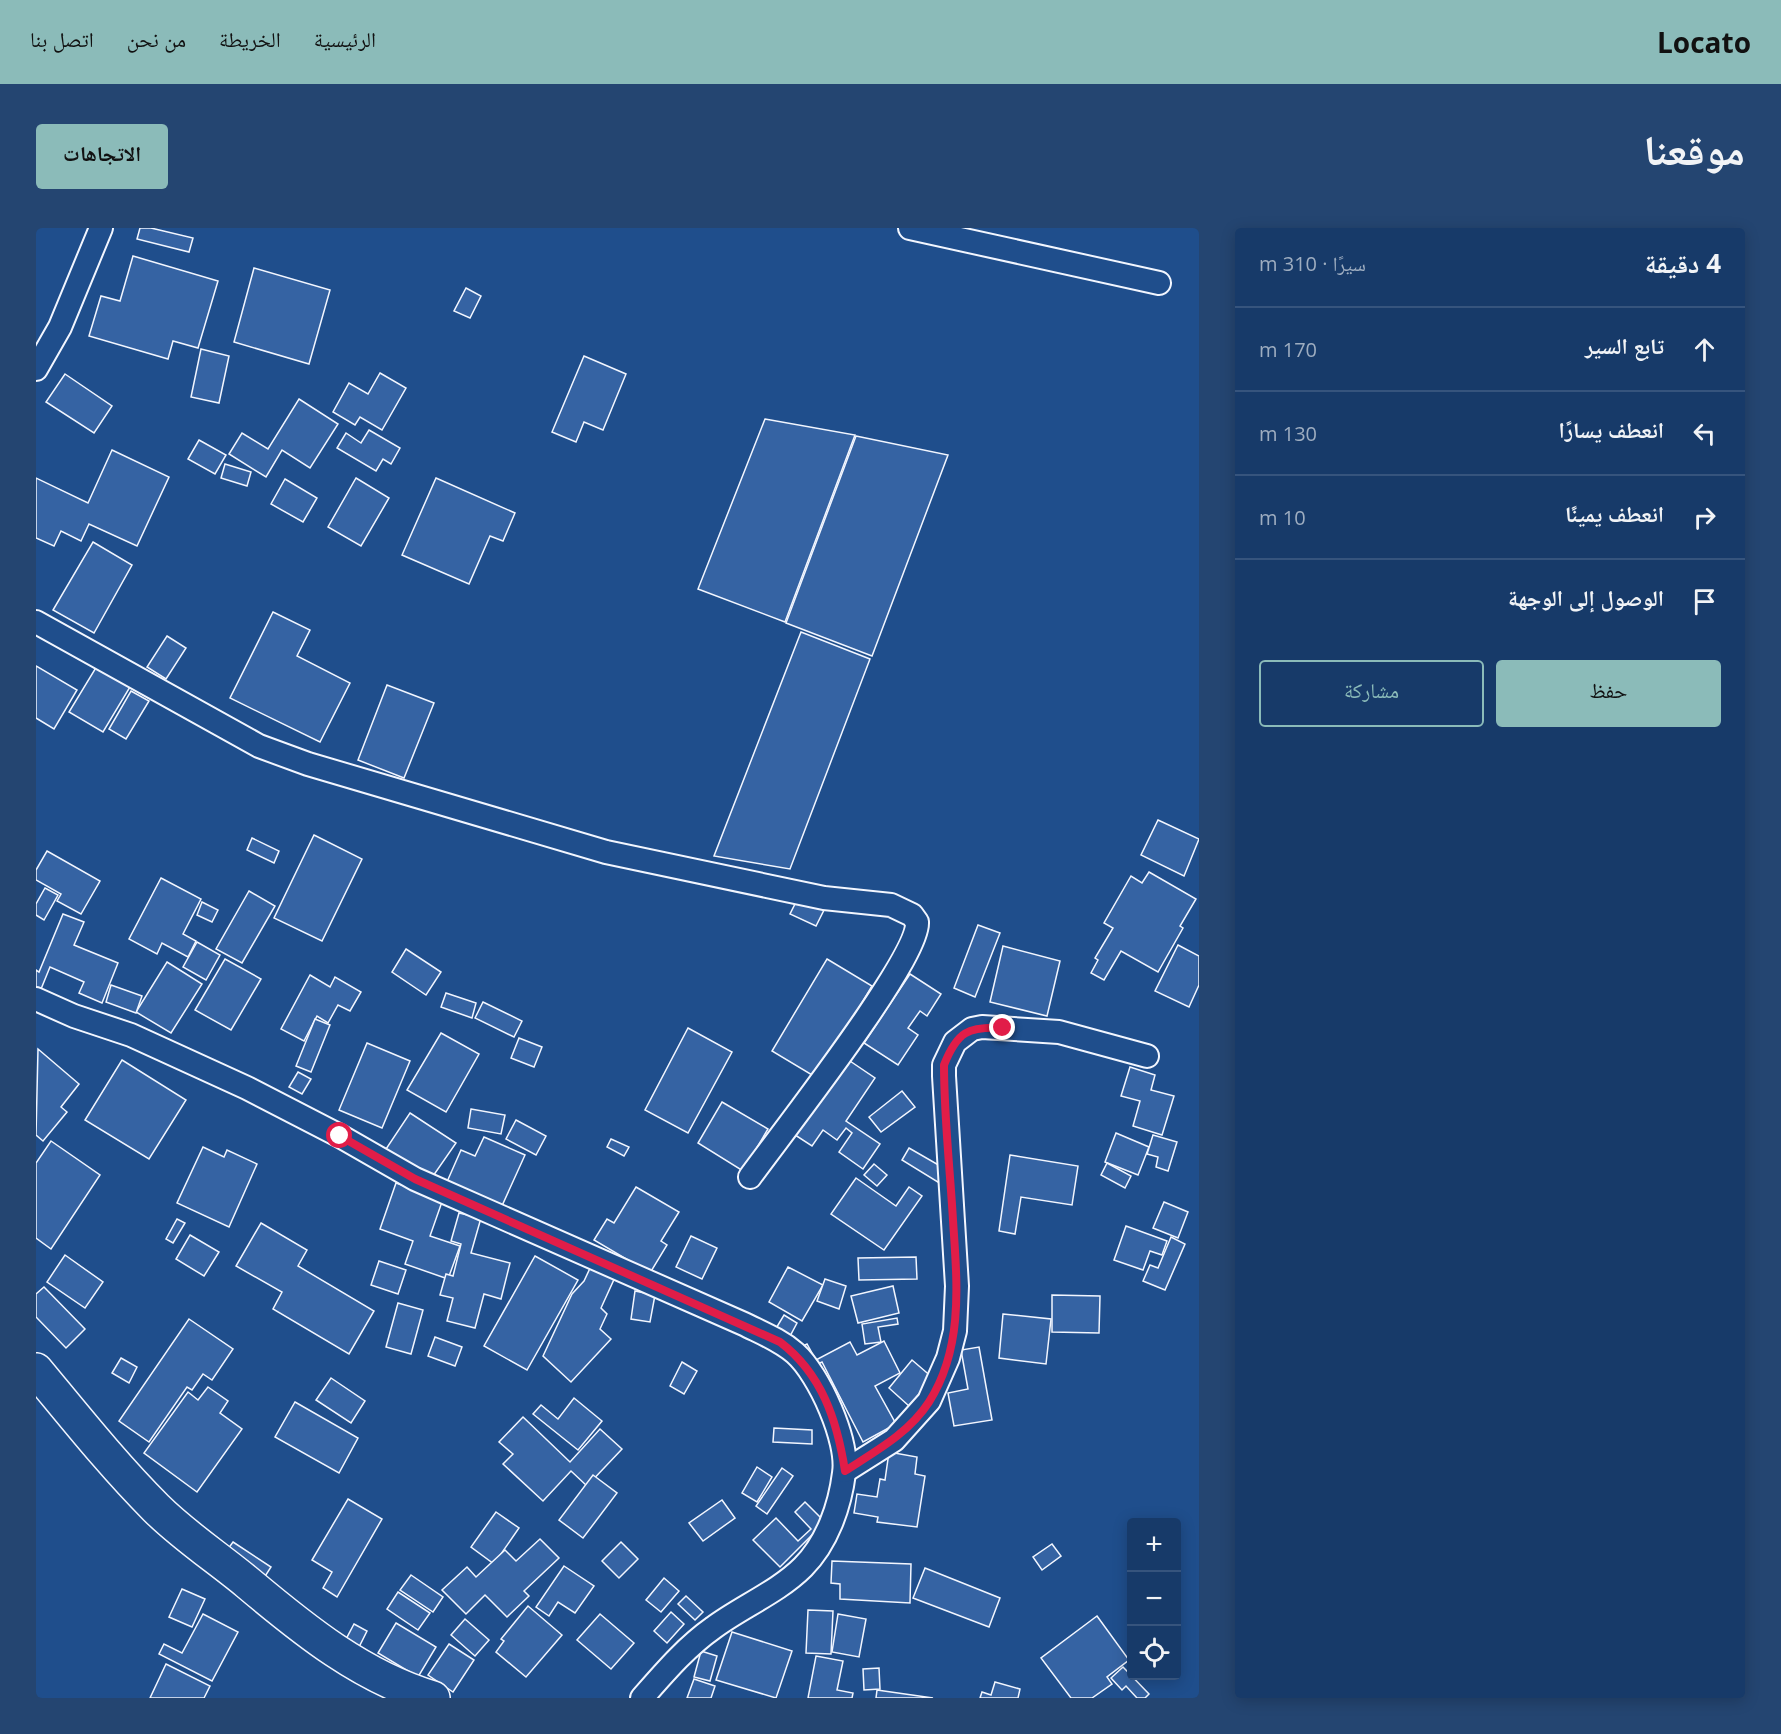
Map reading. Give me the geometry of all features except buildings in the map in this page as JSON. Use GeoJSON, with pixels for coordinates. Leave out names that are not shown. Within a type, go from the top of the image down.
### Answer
{"type":"FeatureCollection","features":[{"type":"Feature","properties":{"kind":"main road"},"geometry":{"type":"LineString","coordinates":[[36,1370],[156,1508],[185,1534],[298,1626],[375,1676],[402,1689],[433,1698]]}},
{"type":"Feature","properties":{"kind":"street"},"geometry":{"type":"LineString","coordinates":[[36,369],[60,327],[101,228]]}},
{"type":"Feature","properties":{"kind":"street"},"geometry":{"type":"LineString","coordinates":[[910,228],[1159,284]]}},
{"type":"Feature","properties":{"kind":"street"},"geometry":{"type":"LineString","coordinates":[[36,622],[259,746],[308,764],[606,852],[824,897],[891,905],[912,915],[917,922],[915,936],[879,1000],[750,1177]]}},
{"type":"Feature","properties":{"kind":"street"},"geometry":{"type":"LineString","coordinates":[[36,999],[74,1016],[131,1035],[205,1069],[340,1136],[415,1179],[780,1342],[797,1355],[812,1372],[838,1431],[845,1471],[831,1526],[803,1568],[711,1629],[680,1656],[642,1698]]}},
{"type":"Feature","properties":{"kind":"street"},"geometry":{"type":"LineString","coordinates":[[845,1471],[894,1440],[929,1401],[948,1358],[955,1332],[957,1286],[944,1076],[944,1065],[955,1042],[972,1029],[1014,1028],[1059,1032],[1147,1056]]}},
{"type":"Feature","properties":{"kind":"route"},"geometry":{"type":"LineString","coordinates":[[340,1136],[415,1179],[560,1245],[695,1302],[780,1342],[797,1355],[812,1372],[838,1431],[845,1471],[894,1440],[915,1419],[929,1401],[948,1358],[955,1332],[957,1286],[944,1065],[955,1042],[962,1035],[972,1029],[982,1027],[1003,1028]]}}]}
